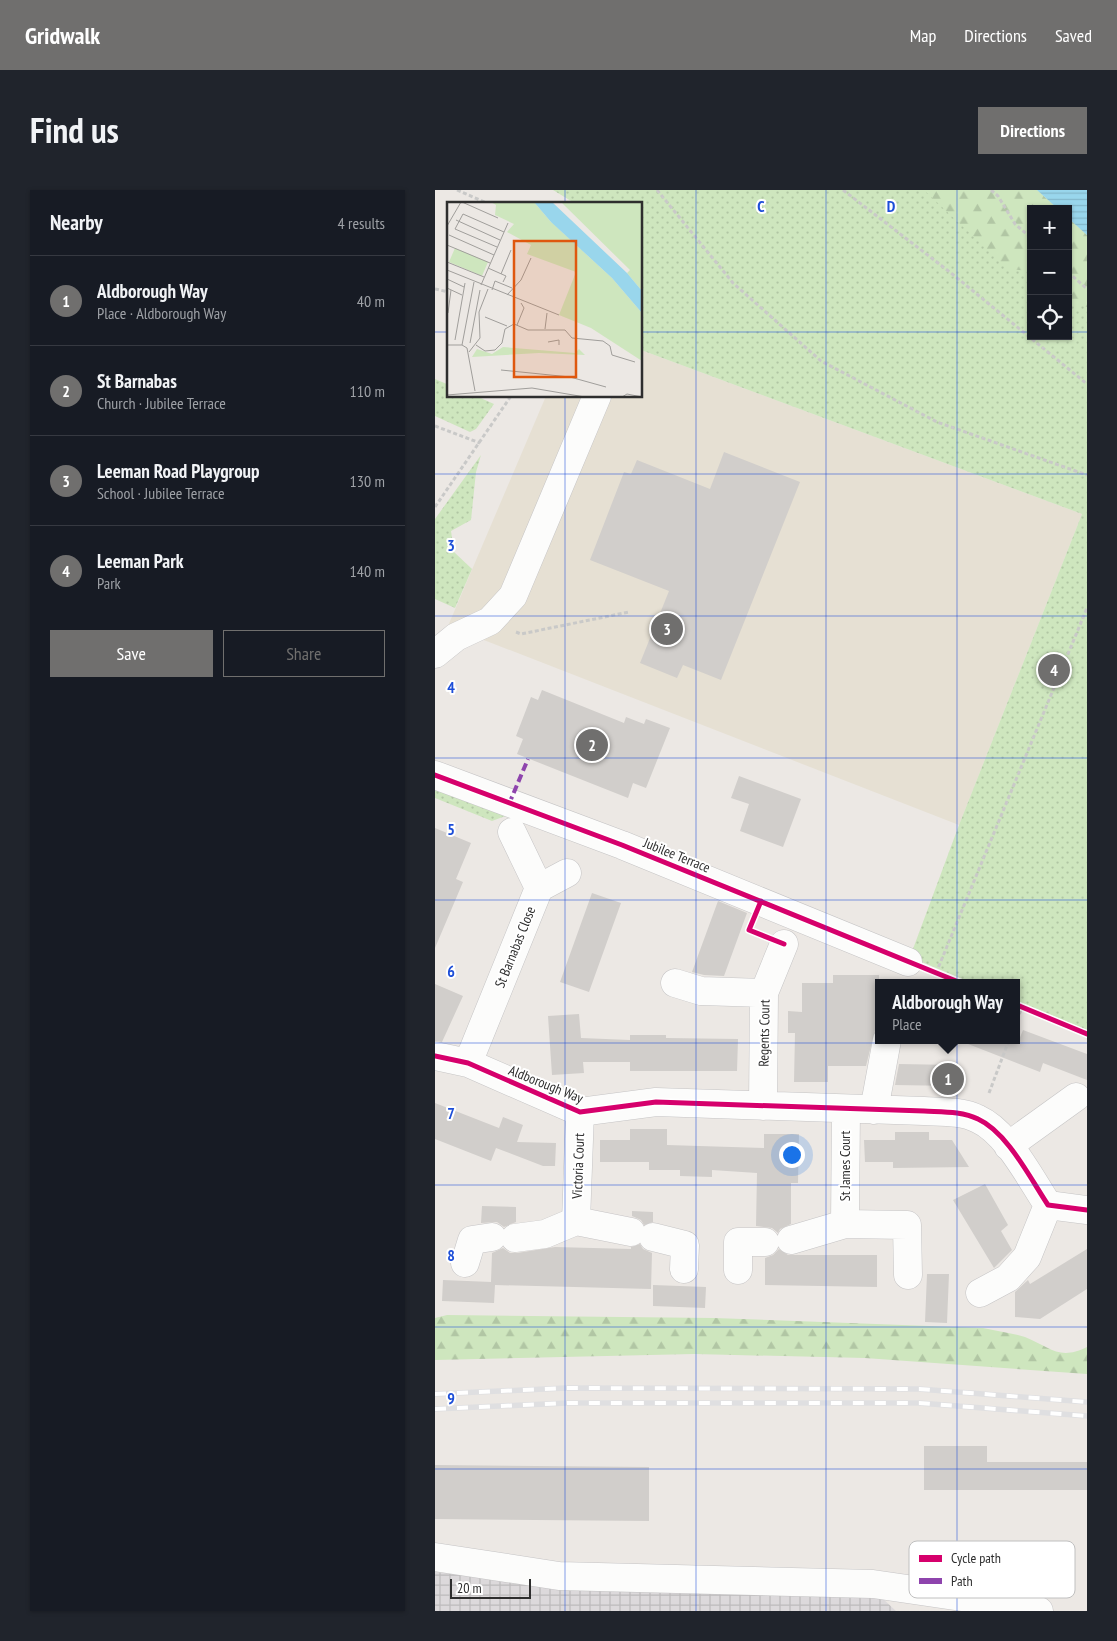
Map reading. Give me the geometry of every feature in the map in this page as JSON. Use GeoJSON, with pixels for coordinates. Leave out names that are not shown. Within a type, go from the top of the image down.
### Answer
{"type":"FeatureCollection","features":[{"type":"Feature","properties":{"kind":"street"},"geometry":{"type":"LineString","coordinates":[[435,654],[456,638],[490,621],[513,596],[596,398]]}},
{"type":"Feature","properties":{"kind":"street","name":"Jubilee Terrace"},"geometry":{"type":"LineString","coordinates":[[435,775],[622,845],[908,962]]}},
{"type":"Feature","properties":{"kind":"street","name":"St Barnabas Close"},"geometry":{"type":"LineString","coordinates":[[468,1064],[539,888],[512,832]]}},
{"type":"Feature","properties":{"kind":"street"},"geometry":{"type":"LineString","coordinates":[[539,888],[567,873]]}},
{"type":"Feature","properties":{"kind":"street","name":"Regents Court"},"geometry":{"type":"LineString","coordinates":[[763,1106],[764,993],[784,944]]}},
{"type":"Feature","properties":{"kind":"street"},"geometry":{"type":"LineString","coordinates":[[675,983],[701,991],[764,993]]}},
{"type":"Feature","properties":{"kind":"street"},"geometry":{"type":"LineString","coordinates":[[875,1110],[886,1044]]}},
{"type":"Feature","properties":{"kind":"street","name":"Aldborough Way"},"geometry":{"type":"LineString","coordinates":[[435,1056],[468,1064],[580,1112],[656,1102],[924,1111],[966,1115],[979,1119],[1001,1135],[1048,1205]]}},
{"type":"Feature","properties":{"kind":"street"},"geometry":{"type":"LineString","coordinates":[[1008,1146],[1076,1097]]}},
{"type":"Feature","properties":{"kind":"street","name":"St James Court"},"geometry":{"type":"LineString","coordinates":[[845,1224],[846,1109]]}},
{"type":"Feature","properties":{"kind":"street","name":"Victoria Court"},"geometry":{"type":"LineString","coordinates":[[576,1221],[580,1112]]}},
{"type":"Feature","properties":{"kind":"street"},"geometry":{"type":"LineString","coordinates":[[980,1293],[1009,1278],[1027,1257],[1048,1205],[1087,1210]]}},
{"type":"Feature","properties":{"kind":"street"},"geometry":{"type":"LineString","coordinates":[[465,1263],[472,1240],[545,1234],[576,1221],[685,1244],[684,1270]]}},
{"type":"Feature","properties":{"kind":"street"},"geometry":{"type":"LineString","coordinates":[[738,1270],[738,1242],[778,1241],[845,1224],[907,1225],[907,1275]]}},
{"type":"Feature","properties":{"kind":"street"},"geometry":{"type":"LineString","coordinates":[[435,1557],[559,1576],[873,1584],[909,1598]]}},
{"type":"Feature","properties":{"kind":"street"},"geometry":{"type":"LineString","coordinates":[[917,1601],[1017,1605],[1039,1611]]}},
{"type":"Feature","properties":{"kind":"path"},"geometry":{"type":"LineString","coordinates":[[457,190],[484,202]]}},
{"type":"Feature","properties":{"kind":"path"},"geometry":{"type":"LineString","coordinates":[[657,190],[733,283],[821,361],[937,422],[1087,475]]}},
{"type":"Feature","properties":{"kind":"path"},"geometry":{"type":"LineString","coordinates":[[843,190],[951,273],[1087,384]]}},
{"type":"Feature","properties":{"kind":"path"},"geometry":{"type":"LineString","coordinates":[[991,190],[998,196],[1015,224],[1027,234]]}},
{"type":"Feature","properties":{"kind":"path"},"geometry":{"type":"LineString","coordinates":[[1072,276],[1087,289]]}},
{"type":"Feature","properties":{"kind":"path"},"geometry":{"type":"LineString","coordinates":[[435,506],[510,398]]}},
{"type":"Feature","properties":{"kind":"path"},"geometry":{"type":"LineString","coordinates":[[435,426],[480,443]]}},
{"type":"Feature","properties":{"kind":"path"},"geometry":{"type":"LineString","coordinates":[[936,973],[1087,608]]}},
{"type":"Feature","properties":{"kind":"path"},"geometry":{"type":"LineString","coordinates":[[490,621],[521,634],[629,612]]}},
{"type":"Feature","properties":{"kind":"path"},"geometry":{"type":"LineString","coordinates":[[908,962],[945,976]]}},
{"type":"Feature","properties":{"kind":"path"},"geometry":{"type":"LineString","coordinates":[[1020,1006],[1030,1010]]}},
{"type":"Feature","properties":{"kind":"path"},"geometry":{"type":"LineString","coordinates":[[979,1119],[1007,1044]]}},
{"type":"Feature","properties":{"kind":"shaded area"},"geometry":{"type":"Polygon","coordinates":[[[643,351],[1082,514],[959,825],[448,626],[545,398],[643,398],[643,351]]]}},
{"type":"Feature","properties":{"kind":"shaded area"},"geometry":{"type":"Polygon","coordinates":[[[435,1572],[590,1588],[844,1594],[882,1598],[896,1611],[435,1611],[435,1572]]]}},
{"type":"Feature","properties":{"kind":"green space"},"geometry":{"type":"Polygon","coordinates":[[[553,190],[1037,190],[1054,205],[1027,205],[1027,340],[1072,340],[1072,222],[1087,235],[1087,1030],[1020,1002],[1020,979],[962,979],[910,957],[959,825],[1082,514],[643,351],[643,202],[573,202],[553,190]]]}},
{"type":"Feature","properties":{"kind":"green space"},"geometry":{"type":"Polygon","coordinates":[[[916,190],[1037,190],[1054,205],[1027,205],[1027,271],[1008,269],[925,191],[916,190]]]}},
{"type":"Feature","properties":{"kind":"green space"},"geometry":{"type":"Polygon","coordinates":[[[1072,222],[1087,235],[1087,307],[1072,304],[1072,222]]]}},
{"type":"Feature","properties":{"kind":"green space"},"geometry":{"type":"Polygon","coordinates":[[[435,379],[447,384],[447,398],[480,398],[494,404],[476,429],[470,432],[435,416],[435,379]]]}},
{"type":"Feature","properties":{"kind":"green space"},"geometry":{"type":"Polygon","coordinates":[[[481,455],[476,472],[471,520],[451,531],[454,552],[472,569],[455,608],[435,599],[435,519],[481,455]]]}},
{"type":"Feature","properties":{"kind":"green space"},"geometry":{"type":"Polygon","coordinates":[[[435,785],[511,814],[492,821],[435,798],[435,785]]]}},
{"type":"Feature","properties":{"kind":"green space"},"geometry":{"type":"Polygon","coordinates":[[[447,1315],[714,1318],[983,1328],[1025,1337],[1062,1353],[1069,1353],[1087,1347],[1087,1374],[865,1358],[694,1354],[435,1360],[435,1318],[447,1315]]]}},
{"type":"Feature","properties":{"kind":"water"},"geometry":{"type":"Polygon","coordinates":[[[1037,190],[1087,190],[1087,235],[1072,222],[1072,205],[1054,205],[1037,190]]]}},
{"type":"Feature","properties":{"kind":"building"},"geometry":{"type":"Polygon","coordinates":[[[724,452],[800,482],[721,680],[683,665],[677,678],[640,663],[669,591],[590,560],[624,472],[631,474],[637,460],[710,489],[724,452]]]}},
{"type":"Feature","properties":{"kind":"building"},"geometry":{"type":"Polygon","coordinates":[[[542,690],[624,723],[626,717],[644,724],[646,719],[670,728],[646,788],[633,783],[628,798],[517,754],[523,739],[516,736],[531,697],[538,700],[542,690]]]}},
{"type":"Feature","properties":{"kind":"building"},"geometry":{"type":"Polygon","coordinates":[[[739,776],[801,799],[783,847],[740,831],[749,804],[731,798],[739,776]]]}},
{"type":"Feature","properties":{"kind":"building"},"geometry":{"type":"Polygon","coordinates":[[[435,828],[471,843],[456,879],[463,882],[435,948],[435,828]]]}},
{"type":"Feature","properties":{"kind":"building"},"geometry":{"type":"Polygon","coordinates":[[[592,893],[621,903],[589,992],[560,982],[592,893]]]}},
{"type":"Feature","properties":{"kind":"building"},"geometry":{"type":"Polygon","coordinates":[[[718,901],[747,913],[724,976],[692,972],[718,901]]]}},
{"type":"Feature","properties":{"kind":"building"},"geometry":{"type":"Polygon","coordinates":[[[833,975],[879,975],[879,979],[875,979],[875,1030],[866,1066],[828,1066],[828,1082],[794,1082],[795,1033],[788,1033],[788,1011],[802,1012],[802,983],[833,983],[833,975]]]}},
{"type":"Feature","properties":{"kind":"building"},"geometry":{"type":"Polygon","coordinates":[[[435,984],[463,996],[442,1042],[435,1041],[435,984]]]}},
{"type":"Feature","properties":{"kind":"building"},"geometry":{"type":"Polygon","coordinates":[[[579,1014],[581,1038],[630,1040],[630,1035],[666,1035],[666,1038],[738,1039],[737,1071],[630,1071],[630,1062],[583,1062],[584,1073],[552,1075],[548,1016],[579,1014]]]}},
{"type":"Feature","properties":{"kind":"building"},"geometry":{"type":"Polygon","coordinates":[[[1023,1030],[1087,1054],[1087,1080],[1043,1063],[1040,1072],[968,1044],[1020,1044],[1023,1030]]]}},
{"type":"Feature","properties":{"kind":"building"},"geometry":{"type":"Polygon","coordinates":[[[899,1064],[954,1065],[955,1086],[895,1085],[899,1064]]]}},
{"type":"Feature","properties":{"kind":"building"},"geometry":{"type":"Polygon","coordinates":[[[435,1103],[499,1128],[503,1117],[523,1125],[517,1142],[556,1143],[555,1166],[543,1166],[496,1148],[491,1161],[435,1139],[435,1103]]]}},
{"type":"Feature","properties":{"kind":"building"},"geometry":{"type":"Polygon","coordinates":[[[630,1129],[667,1129],[667,1145],[764,1148],[764,1134],[799,1134],[798,1183],[791,1183],[791,1224],[780,1229],[778,1233],[772,1228],[756,1226],[757,1173],[712,1170],[712,1177],[680,1176],[680,1170],[649,1170],[649,1162],[600,1162],[600,1140],[630,1140],[630,1129]]]}},
{"type":"Feature","properties":{"kind":"building"},"geometry":{"type":"Polygon","coordinates":[[[895,1132],[929,1132],[929,1140],[952,1140],[969,1167],[893,1168],[893,1162],[865,1162],[864,1140],[895,1140],[895,1132]]]}},
{"type":"Feature","properties":{"kind":"building"},"geometry":{"type":"Polygon","coordinates":[[[985,1184],[1008,1225],[1001,1231],[1012,1250],[994,1268],[953,1200],[985,1184]]]}},
{"type":"Feature","properties":{"kind":"building"},"geometry":{"type":"Polygon","coordinates":[[[482,1206],[516,1207],[516,1222],[504,1227],[497,1222],[481,1223],[482,1206]]]}},
{"type":"Feature","properties":{"kind":"building"},"geometry":{"type":"Polygon","coordinates":[[[632,1211],[653,1212],[653,1222],[644,1225],[641,1220],[632,1216],[632,1211]]]}},
{"type":"Feature","properties":{"kind":"building"},"geometry":{"type":"Polygon","coordinates":[[[640,1244],[643,1249],[652,1253],[651,1289],[495,1285],[494,1303],[442,1301],[443,1280],[491,1282],[492,1253],[503,1248],[510,1253],[517,1253],[555,1247],[631,1249],[631,1247],[640,1244]]]}},
{"type":"Feature","properties":{"kind":"building"},"geometry":{"type":"Polygon","coordinates":[[[779,1249],[788,1255],[877,1255],[877,1287],[765,1285],[765,1258],[773,1255],[779,1249]]]}},
{"type":"Feature","properties":{"kind":"building"},"geometry":{"type":"Polygon","coordinates":[[[1087,1249],[1087,1289],[1040,1319],[1015,1317],[1015,1292],[1028,1280],[1030,1284],[1087,1249]]]}},
{"type":"Feature","properties":{"kind":"building"},"geometry":{"type":"Polygon","coordinates":[[[927,1274],[949,1274],[947,1323],[925,1322],[927,1274]]]}},
{"type":"Feature","properties":{"kind":"building"},"geometry":{"type":"Polygon","coordinates":[[[653,1285],[706,1287],[705,1308],[653,1306],[653,1285]]]}},
{"type":"Feature","properties":{"kind":"building"},"geometry":{"type":"Polygon","coordinates":[[[924,1446],[987,1446],[987,1462],[1087,1462],[1087,1490],[924,1490],[924,1446]]]}},
{"type":"Feature","properties":{"kind":"building"},"geometry":{"type":"Polygon","coordinates":[[[435,1465],[649,1467],[649,1521],[435,1519],[435,1465]]]}},
{"type":"Feature","properties":{"kind":"railway"},"geometry":{"type":"LineString","coordinates":[[435,1394],[566,1388],[919,1389],[1087,1402]]}},
{"type":"Feature","properties":{"kind":"railway"},"geometry":{"type":"LineString","coordinates":[[435,1409],[567,1403],[919,1403],[1087,1416]]}},
{"type":"Feature","properties":{"kind":"marked path"},"geometry":{"type":"LineString","coordinates":[[509,804],[528,759]]}},
{"type":"Feature","properties":{"kind":"cycle path"},"geometry":{"type":"LineString","coordinates":[[435,775],[622,845],[951,979]]}},
{"type":"Feature","properties":{"kind":"cycle path"},"geometry":{"type":"LineString","coordinates":[[761,901],[749,930],[784,944]]}},
{"type":"Feature","properties":{"kind":"cycle path"},"geometry":{"type":"LineString","coordinates":[[1020,1006],[1087,1034]]}},
{"type":"Feature","properties":{"kind":"cycle path"},"geometry":{"type":"LineString","coordinates":[[435,1056],[468,1063],[580,1112],[656,1102],[952,1112],[972,1116],[989,1125],[999,1134],[1017,1157],[1048,1205],[1087,1210]]}},
{"type":"Feature","properties":{"kind":"place","name":"Leeman Road Playgroup"},"geometry":{"type":"Point","coordinates":[667,629]}},
{"type":"Feature","properties":{"kind":"place","name":"Leeman Park"},"geometry":{"type":"Point","coordinates":[1054,670]}},
{"type":"Feature","properties":{"kind":"place","name":"St Barnabas"},"geometry":{"type":"Point","coordinates":[592,745]}},
{"type":"Feature","properties":{"kind":"place","name":"Aldborough Way"},"geometry":{"type":"Point","coordinates":[948,1079]}}]}
